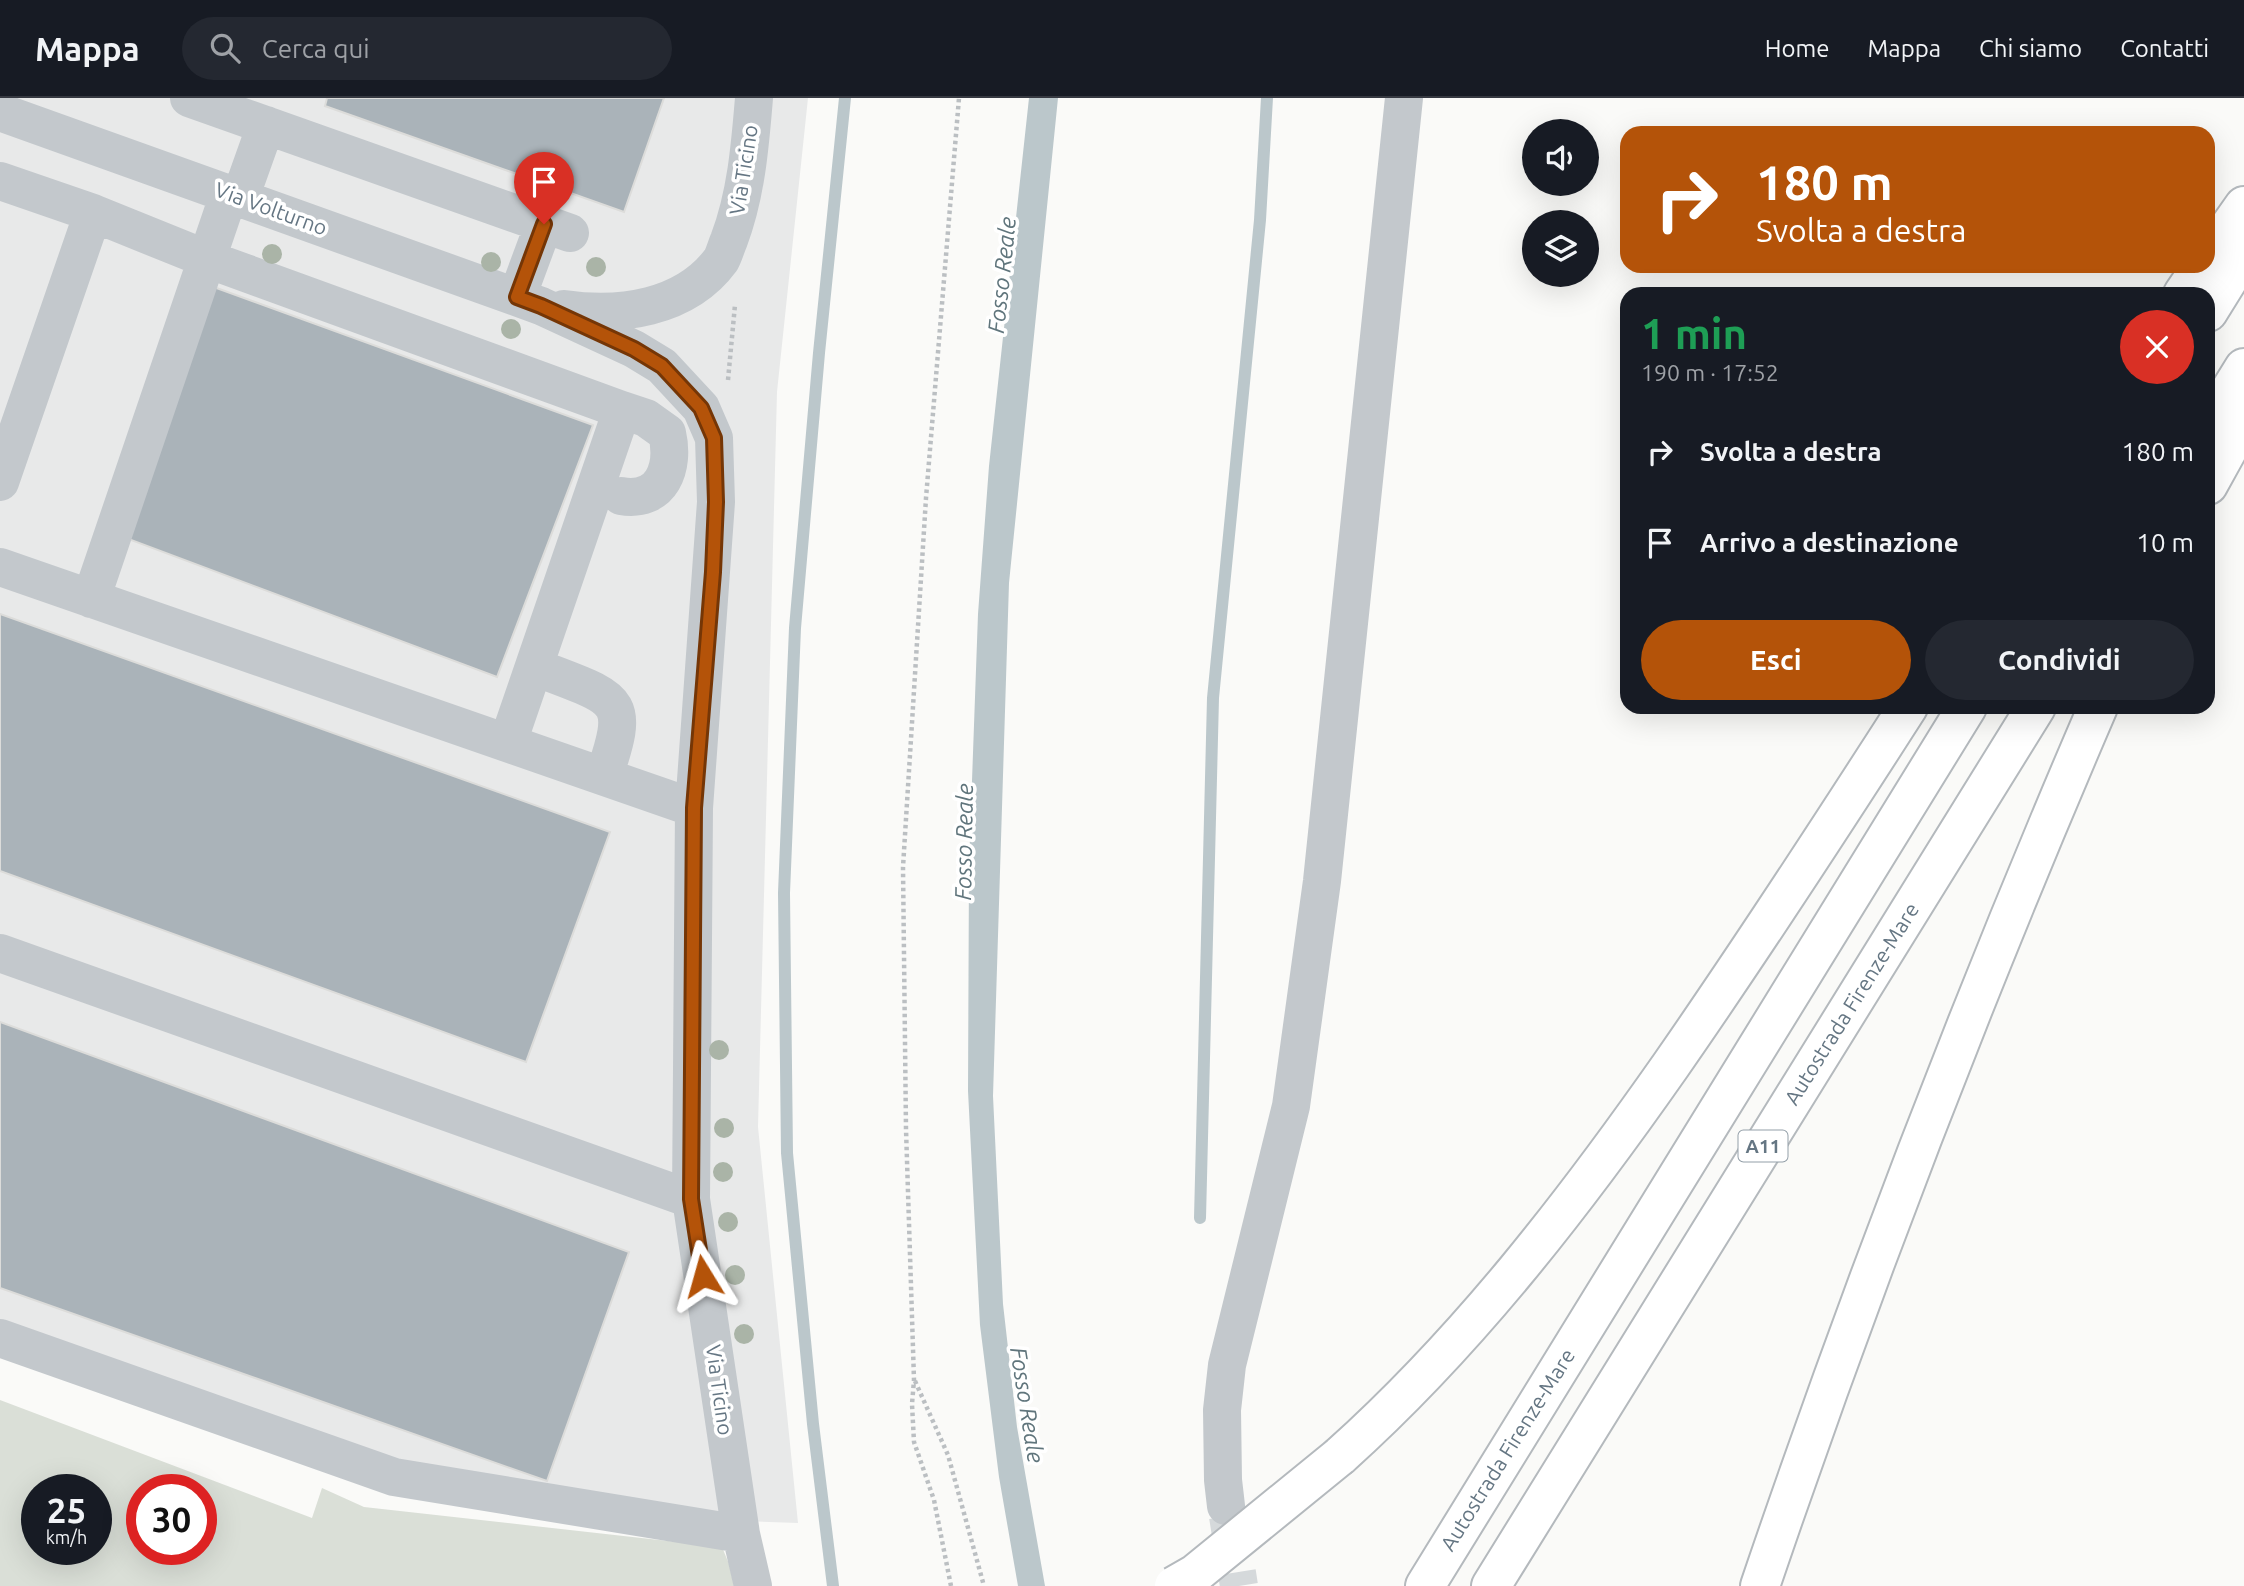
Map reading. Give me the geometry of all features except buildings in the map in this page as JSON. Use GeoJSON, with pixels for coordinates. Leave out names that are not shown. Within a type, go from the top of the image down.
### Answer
{"type":"FeatureCollection","features":[{"type":"Feature","properties":{"kind":"highway"},"geometry":{"type":"LineString","coordinates":[[2215,247],[2244,206]]}},
{"type":"Feature","properties":{"kind":"highway"},"geometry":{"type":"LineString","coordinates":[[2215,301],[2244,254]]}},
{"type":"Feature","properties":{"kind":"highway"},"geometry":{"type":"LineString","coordinates":[[2215,415],[2244,368]]}},
{"type":"Feature","properties":{"kind":"highway"},"geometry":{"type":"LineString","coordinates":[[2215,472],[2244,420]]}},
{"type":"Feature","properties":{"kind":"highway"},"geometry":{"type":"LineString","coordinates":[[1174,1586],[1195,1574],[1340,1456],[1376,1423],[1492,1300],[1608,1156],[1750,952],[1904,714]]}},
{"type":"Feature","properties":{"kind":"highway","name":"Autostrada Firenze-Mare"},"geometry":{"type":"LineString","coordinates":[[1425,1586],[1963,714]]}},
{"type":"Feature","properties":{"kind":"highway","name":"Autostrada Firenze-Mare"},"geometry":{"type":"LineString","coordinates":[[1491,1586],[2032,714]]}},
{"type":"Feature","properties":{"kind":"highway"},"geometry":{"type":"LineString","coordinates":[[1760,1586],[1828,1385],[2022,883],[2095,714]]}},
{"type":"Feature","properties":{"kind":"street"},"geometry":{"type":"LineString","coordinates":[[189,98],[557,229],[529,302]]}},
{"type":"Feature","properties":{"kind":"street","name":"Via Ticino"},"geometry":{"type":"LineString","coordinates":[[529,302],[592,313],[640,309],[674,298],[698,282],[721,260],[739,214],[749,158],[754,98]]}},
{"type":"Feature","properties":{"kind":"street"},"geometry":{"type":"LineString","coordinates":[[1226,1506],[1222,1410],[1227,1365],[1291,1105],[1322,881],[1404,98]]}},
{"type":"Feature","properties":{"kind":"street","name":"Via Volturno"},"geometry":{"type":"LineString","coordinates":[[0,112],[529,302]]}},
{"type":"Feature","properties":{"kind":"street"},"geometry":{"type":"LineString","coordinates":[[91,599],[207,258],[266,125]]}},
{"type":"Feature","properties":{"kind":"street"},"geometry":{"type":"LineString","coordinates":[[0,181],[646,418],[667,433],[670,448],[665,478],[653,490],[635,498],[621,496]]}},
{"type":"Feature","properties":{"kind":"street"},"geometry":{"type":"LineString","coordinates":[[0,481],[93,213]]}},
{"type":"Feature","properties":{"kind":"street","name":"Via Ticino"},"geometry":{"type":"LineString","coordinates":[[529,302],[634,349],[662,366],[701,408],[714,438],[716,502],[713,572],[694,808],[691,1199],[741,1534],[753,1586]]}},
{"type":"Feature","properties":{"kind":"street"},"geometry":{"type":"LineString","coordinates":[[508,742],[622,411]]}},
{"type":"Feature","properties":{"kind":"street"},"geometry":{"type":"LineString","coordinates":[[0,567],[694,808]]}},
{"type":"Feature","properties":{"kind":"street"},"geometry":{"type":"LineString","coordinates":[[553,674],[595,690],[612,704],[617,713],[615,744],[604,776]]}},
{"type":"Feature","properties":{"kind":"street"},"geometry":{"type":"LineString","coordinates":[[0,953],[691,1199]]}},
{"type":"Feature","properties":{"kind":"street"},"geometry":{"type":"LineString","coordinates":[[0,1338],[394,1477],[741,1534]]}},
{"type":"Feature","properties":{"kind":"path"},"geometry":{"type":"LineString","coordinates":[[951,1586],[934,1500],[914,1441],[903,867],[926,498],[959,98]]}},
{"type":"Feature","properties":{"kind":"path"},"geometry":{"type":"LineString","coordinates":[[728,381],[737,293]]}},
{"type":"Feature","properties":{"kind":"path"},"geometry":{"type":"LineString","coordinates":[[914,1380],[948,1455],[984,1586]]}},
{"type":"Feature","properties":{"kind":"shaded area"},"geometry":{"type":"Polygon","coordinates":[[[0,98],[808,98],[777,392],[758,1127],[798,1523],[508,1512],[0,1334],[0,98]]]}},
{"type":"Feature","properties":{"kind":"shaded area"},"geometry":{"type":"Polygon","coordinates":[[[1029,98],[1058,98],[1009,583],[993,1096],[1003,1304],[1017,1427],[1045,1586],[1018,1586],[999,1477],[980,1325],[968,1091],[969,864],[978,614],[989,466],[1029,98]]]}},
{"type":"Feature","properties":{"kind":"shaded area"},"geometry":{"type":"Polygon","coordinates":[[[0,1400],[196,1474],[126,1474],[126,1565],[217,1565],[217,1482],[312,1518],[322,1488],[364,1507],[722,1547],[734,1586],[0,1586],[0,1400]]]}},
{"type":"Feature","properties":{"kind":"waterway"},"geometry":{"type":"LineString","coordinates":[[833,1586],[813,1424],[787,1153],[784,893],[795,628],[845,98]]}},
{"type":"Feature","properties":{"kind":"waterway"},"geometry":{"type":"LineString","coordinates":[[1200,1218],[1213,698],[1260,220],[1267,98]]}},
{"type":"Feature","properties":{"kind":"tunnel"},"geometry":{"type":"LineString","coordinates":[[1228,1516],[1239,1586]]}},
{"type":"Feature","properties":{"kind":"route"},"geometry":{"type":"LineString","coordinates":[[544,224],[517,297],[634,349],[662,366],[701,408],[714,438],[716,502],[713,572],[694,808],[691,1199],[703,1276]]}},
{"type":"Feature","properties":{"kind":"water label","name":"Fosso Reale"},"geometry":{"type":"Point","coordinates":[1002,275]}},
{"type":"Feature","properties":{"kind":"water label","name":"Fosso Reale"},"geometry":{"type":"Point","coordinates":[964,842]}},
{"type":"Feature","properties":{"kind":"water label","name":"Fosso Reale"},"geometry":{"type":"Point","coordinates":[1027,1405]}}]}
